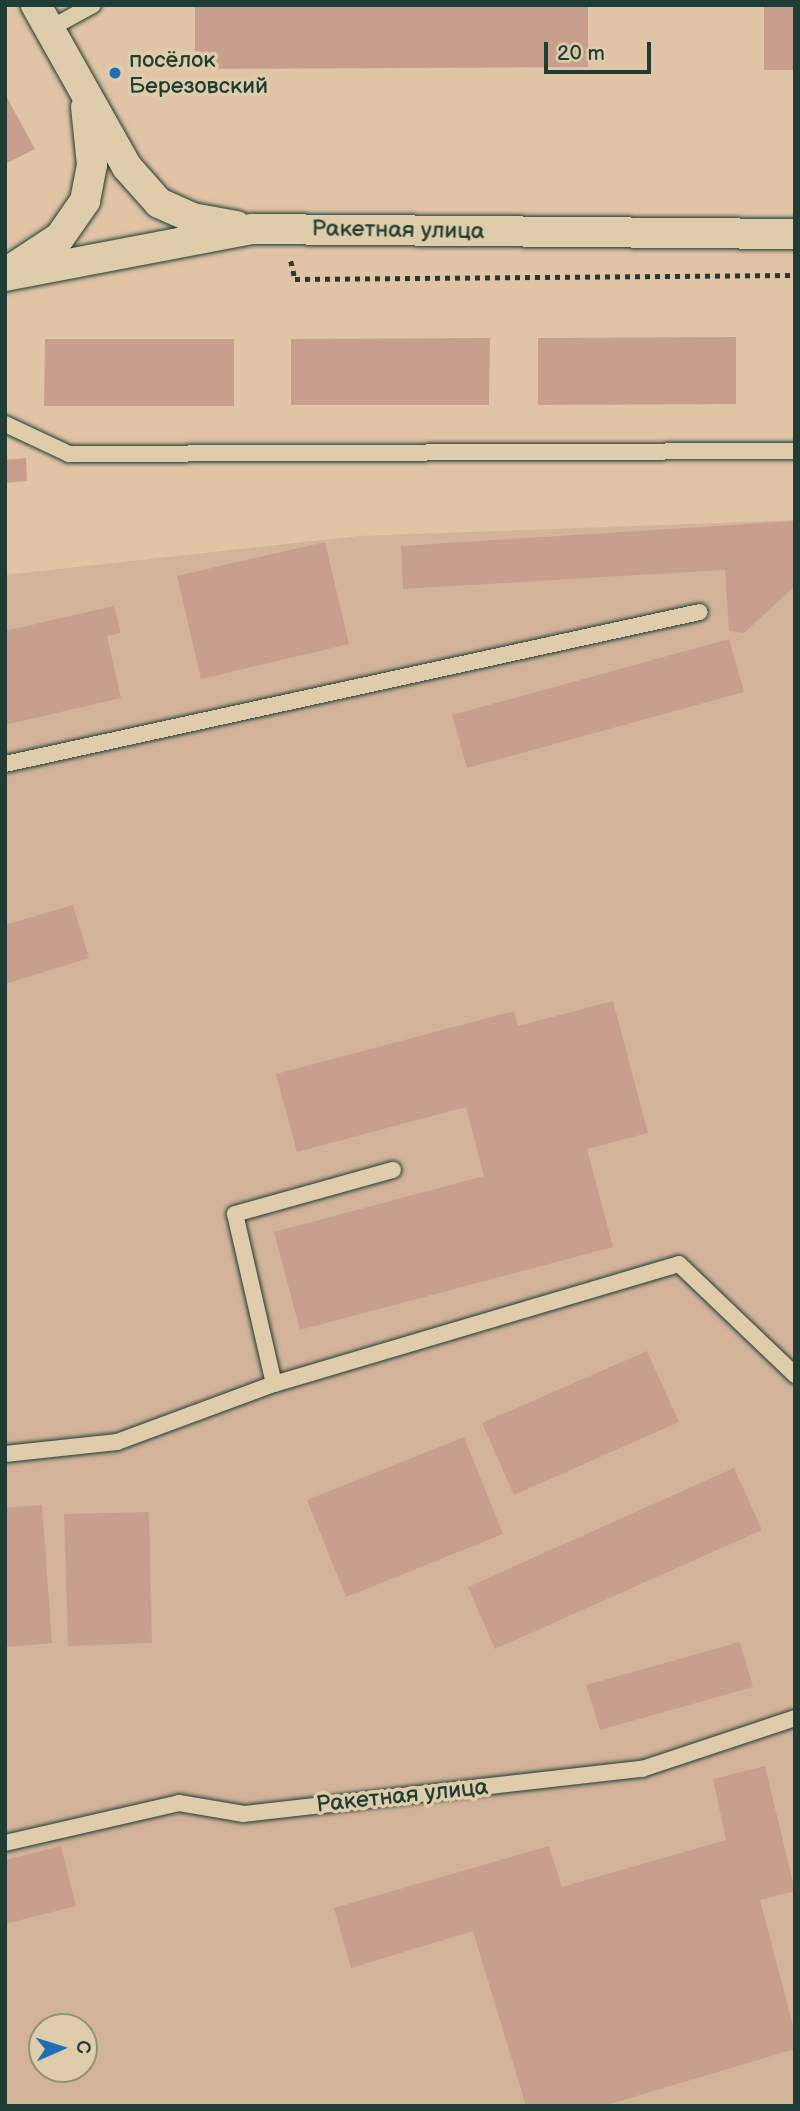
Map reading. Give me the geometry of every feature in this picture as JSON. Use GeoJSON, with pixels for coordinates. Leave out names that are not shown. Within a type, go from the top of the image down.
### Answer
{"type":"FeatureCollection","features":[{"type":"Feature","properties":{"kind":"street"},"geometry":{"type":"LineString","coordinates":[[43,17],[127,167],[159,203],[192,218],[252,229]]}},
{"type":"Feature","properties":{"kind":"street"},"geometry":{"type":"LineString","coordinates":[[5,275],[60,237],[85,201],[92,164],[85,96]]}},
{"type":"Feature","properties":{"kind":"street","name":"Ракетная улица"},"geometry":{"type":"LineString","coordinates":[[5,275],[252,229],[795,234]]}},
{"type":"Feature","properties":{"kind":"lane"},"geometry":{"type":"LineString","coordinates":[[43,17],[93,5]]}},
{"type":"Feature","properties":{"kind":"lane"},"geometry":{"type":"LineString","coordinates":[[5,424],[69,454],[795,452]]}},
{"type":"Feature","properties":{"kind":"lane"},"geometry":{"type":"LineString","coordinates":[[5,764],[700,612]]}},
{"type":"Feature","properties":{"kind":"lane"},"geometry":{"type":"LineString","coordinates":[[274,1384],[235,1214],[393,1170]]}},
{"type":"Feature","properties":{"kind":"lane"},"geometry":{"type":"LineString","coordinates":[[5,1454],[117,1442],[274,1384],[679,1264],[795,1375]]}},
{"type":"Feature","properties":{"kind":"lane","name":"Ракетная улица"},"geometry":{"type":"LineString","coordinates":[[5,1843],[179,1803],[244,1814],[642,1769],[795,1718]]}},
{"type":"Feature","properties":{"kind":"path"},"geometry":{"type":"LineString","coordinates":[[284,229],[295,279],[795,275]]}},
{"type":"Feature","properties":{"kind":"shaded area"},"geometry":{"type":"Polygon","coordinates":[[[795,520],[795,2106],[5,2106],[5,575],[358,536],[795,520]]]}},
{"type":"Feature","properties":{"kind":"building"},"geometry":{"type":"Polygon","coordinates":[[[195,5],[588,5],[588,67],[195,69],[195,5]]]}},
{"type":"Feature","properties":{"kind":"building"},"geometry":{"type":"Polygon","coordinates":[[[764,5],[795,5],[795,70],[764,70],[764,5]]]}},
{"type":"Feature","properties":{"kind":"building"},"geometry":{"type":"Polygon","coordinates":[[[5,94],[35,149],[5,164],[5,94]]]}},
{"type":"Feature","properties":{"kind":"building"},"geometry":{"type":"Polygon","coordinates":[[[736,337],[736,404],[538,405],[538,338],[736,337]]]}},
{"type":"Feature","properties":{"kind":"building"},"geometry":{"type":"Polygon","coordinates":[[[490,338],[489,405],[291,405],[291,339],[490,338]]]}},
{"type":"Feature","properties":{"kind":"building"},"geometry":{"type":"Polygon","coordinates":[[[45,339],[234,339],[234,406],[44,406],[45,339]]]}},
{"type":"Feature","properties":{"kind":"building"},"geometry":{"type":"Polygon","coordinates":[[[26,458],[27,481],[5,483],[5,460],[26,458]]]}},
{"type":"Feature","properties":{"kind":"building"},"geometry":{"type":"Polygon","coordinates":[[[795,521],[795,586],[744,633],[729,631],[725,570],[403,589],[401,546],[795,521]]]}},
{"type":"Feature","properties":{"kind":"building"},"geometry":{"type":"Polygon","coordinates":[[[325,542],[349,644],[201,679],[177,576],[325,542]]]}},
{"type":"Feature","properties":{"kind":"building"},"geometry":{"type":"Polygon","coordinates":[[[114,606],[121,633],[107,636],[121,698],[5,725],[5,631],[114,606]]]}},
{"type":"Feature","properties":{"kind":"building"},"geometry":{"type":"Polygon","coordinates":[[[729,639],[744,692],[467,768],[452,715],[729,639]]]}},
{"type":"Feature","properties":{"kind":"building"},"geometry":{"type":"Polygon","coordinates":[[[73,905],[89,958],[5,984],[5,925],[73,905]]]}},
{"type":"Feature","properties":{"kind":"building"},"geometry":{"type":"Polygon","coordinates":[[[613,1001],[648,1133],[587,1149],[613,1247],[300,1330],[274,1232],[484,1176],[466,1107],[297,1152],[276,1074],[514,1011],[518,1026],[613,1001]]]}},
{"type":"Feature","properties":{"kind":"building"},"geometry":{"type":"Polygon","coordinates":[[[647,1351],[679,1422],[514,1495],[482,1423],[647,1351]]]}},
{"type":"Feature","properties":{"kind":"building"},"geometry":{"type":"Polygon","coordinates":[[[464,1437],[503,1534],[346,1597],[307,1500],[464,1437]]]}},
{"type":"Feature","properties":{"kind":"building"},"geometry":{"type":"Polygon","coordinates":[[[734,1468],[762,1530],[495,1649],[468,1587],[734,1468]]]}},
{"type":"Feature","properties":{"kind":"building"},"geometry":{"type":"Polygon","coordinates":[[[42,1505],[52,1643],[5,1647],[5,1508],[42,1505]]]}},
{"type":"Feature","properties":{"kind":"building"},"geometry":{"type":"Polygon","coordinates":[[[149,1512],[152,1643],[68,1646],[64,1514],[149,1512]]]}},
{"type":"Feature","properties":{"kind":"building"},"geometry":{"type":"Polygon","coordinates":[[[740,1642],[753,1687],[600,1730],[586,1685],[740,1642]]]}},
{"type":"Feature","properties":{"kind":"building"},"geometry":{"type":"Polygon","coordinates":[[[765,1766],[795,1891],[760,1900],[795,2033],[795,2049],[603,2106],[526,2106],[473,1931],[351,1968],[334,1908],[549,1846],[562,1887],[726,1840],[713,1779],[765,1766]]]}},
{"type":"Feature","properties":{"kind":"building"},"geometry":{"type":"Polygon","coordinates":[[[61,1846],[76,1906],[5,1924],[5,1860],[61,1846]]]}},
{"type":"Feature","properties":{"kind":"place","name":"посёлок Березовский"},"geometry":{"type":"Point","coordinates":[115,73]}}]}
